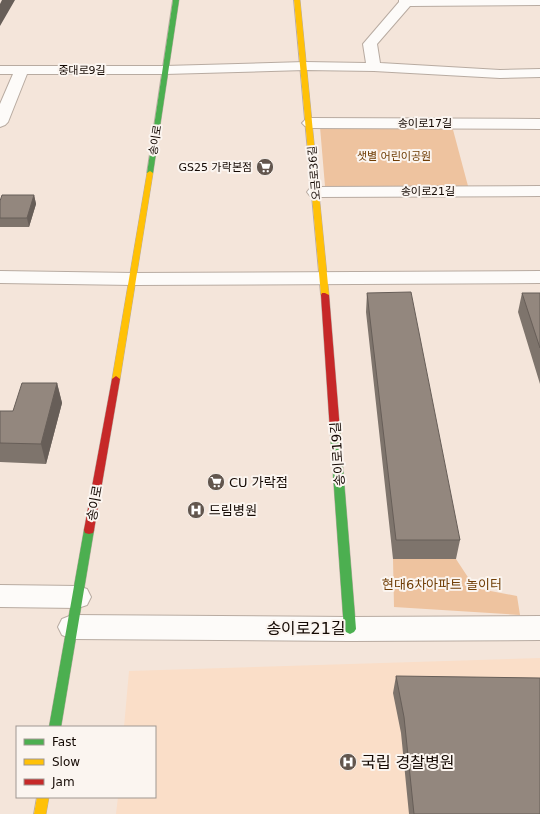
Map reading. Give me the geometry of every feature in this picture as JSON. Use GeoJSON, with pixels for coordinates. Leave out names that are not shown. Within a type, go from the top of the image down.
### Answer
{"type":"FeatureCollection","features":[{"type":"Feature","properties":{"kind":"street","name":"송이로"},"geometry":{"type":"LineString","coordinates":[[55,726],[133,279],[176,0]]}},
{"type":"Feature","properties":{"kind":"street","name":"오금로36길"},"geometry":{"type":"LineString","coordinates":[[297,0],[305,66],[324,279]]}},
{"type":"Feature","properties":{"kind":"street"},"geometry":{"type":"LineString","coordinates":[[374,67],[370,44],[406,1],[540,1]]}},
{"type":"Feature","properties":{"kind":"street"},"geometry":{"type":"LineString","coordinates":[[165,70],[305,66],[374,67],[500,74],[540,73]]}},
{"type":"Feature","properties":{"kind":"street","name":"중대로9길"},"geometry":{"type":"LineString","coordinates":[[0,70],[165,70]]}},
{"type":"Feature","properties":{"kind":"street"},"geometry":{"type":"LineString","coordinates":[[0,122],[22,70]]}},
{"type":"Feature","properties":{"kind":"street","name":"송이로17길"},"geometry":{"type":"LineString","coordinates":[[310,123],[540,124]]}},
{"type":"Feature","properties":{"kind":"street","name":"송이로21길"},"geometry":{"type":"LineString","coordinates":[[316,192],[540,191]]}},
{"type":"Feature","properties":{"kind":"street"},"geometry":{"type":"LineString","coordinates":[[0,277],[133,279],[540,277]]}},
{"type":"Feature","properties":{"kind":"street","name":"송이로19길"},"geometry":{"type":"LineString","coordinates":[[324,279],[350,629]]}},
{"type":"Feature","properties":{"kind":"street"},"geometry":{"type":"LineString","coordinates":[[0,596],[78,597]]}},
{"type":"Feature","properties":{"kind":"street","name":"송이로21길"},"geometry":{"type":"LineString","coordinates":[[72,627],[350,629],[540,628]]}},
{"type":"Feature","properties":{"kind":"street"},"geometry":{"type":"LineString","coordinates":[[40,814],[42,798]]}},
{"type":"Feature","properties":{"kind":"shaded area","name":"국립 경찰병원"},"geometry":{"type":"Polygon","coordinates":[[[540,658],[540,814],[116,814],[118,798],[156,798],[156,726],[124,726],[129,671],[540,658]]]}},
{"type":"Feature","properties":{"kind":"green space","name":"샛별 어린이공원"},"geometry":{"type":"Polygon","coordinates":[[[452,126],[468,186],[325,186],[320,127],[452,126]]]}},
{"type":"Feature","properties":{"kind":"green space","name":"현대6차아파트 놀이터"},"geometry":{"type":"Polygon","coordinates":[[[393,559],[456,559],[475,588],[517,596],[520,615],[394,607],[393,559]]]}},
{"type":"Feature","properties":{"kind":"building"},"geometry":{"type":"Polygon","coordinates":[[[2,195],[34,195],[27,218],[0,218],[0,201],[2,195]]]}},
{"type":"Feature","properties":{"kind":"building"},"geometry":{"type":"Polygon","coordinates":[[[411,292],[460,540],[396,540],[367,293],[411,292]]]}},
{"type":"Feature","properties":{"kind":"building"},"geometry":{"type":"Polygon","coordinates":[[[522,293],[540,293],[540,348],[522,293]]]}},
{"type":"Feature","properties":{"kind":"building"},"geometry":{"type":"Polygon","coordinates":[[[22,383],[57,383],[41,444],[0,443],[0,411],[13,411],[22,383]]]}},
{"type":"Feature","properties":{"kind":"building","name":"국립 경찰병원"},"geometry":{"type":"Polygon","coordinates":[[[396,676],[540,678],[540,814],[414,814],[404,717],[396,676]]]}},
{"type":"Feature","properties":{"kind":"traffic: fast"},"geometry":{"type":"LineString","coordinates":[[150,173],[176,0]]}},
{"type":"Feature","properties":{"kind":"traffic: fast"},"geometry":{"type":"LineString","coordinates":[[335,431],[350,629]]}},
{"type":"Feature","properties":{"kind":"traffic: fast"},"geometry":{"type":"LineString","coordinates":[[55,726],[89,530]]}},
{"type":"Feature","properties":{"kind":"traffic: slow"},"geometry":{"type":"LineString","coordinates":[[297,0],[325,295]]}},
{"type":"Feature","properties":{"kind":"traffic: slow"},"geometry":{"type":"LineString","coordinates":[[116,379],[150,173]]}},
{"type":"Feature","properties":{"kind":"traffic: slow"},"geometry":{"type":"LineString","coordinates":[[40,814],[43,798]]}},
{"type":"Feature","properties":{"kind":"traffic: jam"},"geometry":{"type":"LineString","coordinates":[[325,295],[335,431]]}},
{"type":"Feature","properties":{"kind":"traffic: jam"},"geometry":{"type":"LineString","coordinates":[[89,530],[116,379]]}},
{"type":"Feature","properties":{"kind":"place","name":"GS25 가락본점"},"geometry":{"type":"Point","coordinates":[265,167]}},
{"type":"Feature","properties":{"kind":"place","name":"CU 가락점"},"geometry":{"type":"Point","coordinates":[216,482]}},
{"type":"Feature","properties":{"kind":"place","name":"드림병원"},"geometry":{"type":"Point","coordinates":[196,510]}},
{"type":"Feature","properties":{"kind":"place","name":"국립 경찰병원"},"geometry":{"type":"Point","coordinates":[348,762]}}]}
